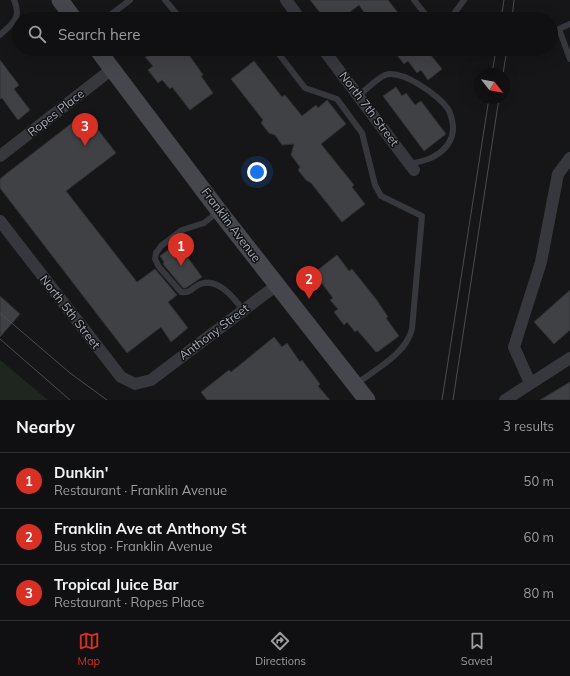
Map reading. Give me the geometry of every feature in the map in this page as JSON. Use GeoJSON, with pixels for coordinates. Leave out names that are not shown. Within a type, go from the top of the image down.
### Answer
{"type":"FeatureCollection","features":[{"type":"Feature","properties":{"kind":"main road"},"geometry":{"type":"LineString","coordinates":[[60,0],[69,12]]}},
{"type":"Feature","properties":{"kind":"main road","name":"Franklin Avenue"},"geometry":{"type":"LineString","coordinates":[[102,56],[219,211],[365,399]]}},
{"type":"Feature","properties":{"kind":"street"},"geometry":{"type":"LineString","coordinates":[[286,0],[295,12]]}},
{"type":"Feature","properties":{"kind":"street","name":"North 7th Street"},"geometry":{"type":"LineString","coordinates":[[328,56],[412,167]]}},
{"type":"Feature","properties":{"kind":"street","name":"Ropes Place"},"geometry":{"type":"LineString","coordinates":[[0,156],[112,70]]}},
{"type":"Feature","properties":{"kind":"street"},"geometry":{"type":"LineString","coordinates":[[530,383],[514,347],[541,262],[558,174],[570,158]]}},
{"type":"Feature","properties":{"kind":"street","name":"North 5th Street"},"geometry":{"type":"LineString","coordinates":[[0,221],[121,377],[135,384],[151,380]]}},
{"type":"Feature","properties":{"kind":"street","name":"Anthony Street"},"geometry":{"type":"LineString","coordinates":[[151,380],[277,285]]}},
{"type":"Feature","properties":{"kind":"street"},"geometry":{"type":"LineString","coordinates":[[513,398],[530,383],[570,358]]}},
{"type":"Feature","properties":{"kind":"lane"},"geometry":{"type":"LineString","coordinates":[[14,0],[18,12]]}},
{"type":"Feature","properties":{"kind":"lane"},"geometry":{"type":"LineString","coordinates":[[114,12],[130,0]]}},
{"type":"Feature","properties":{"kind":"lane"},"geometry":{"type":"LineString","coordinates":[[165,0],[175,12]]}},
{"type":"Feature","properties":{"kind":"lane"},"geometry":{"type":"LineString","coordinates":[[414,0],[423,12]]}},
{"type":"Feature","properties":{"kind":"lane"},"geometry":{"type":"LineString","coordinates":[[455,12],[464,0]]}},
{"type":"Feature","properties":{"kind":"lane"},"geometry":{"type":"LineString","coordinates":[[0,35],[12,24]]}},
{"type":"Feature","properties":{"kind":"lane"},"geometry":{"type":"LineString","coordinates":[[570,24],[559,29],[570,59]]}},
{"type":"Feature","properties":{"kind":"lane"},"geometry":{"type":"LineString","coordinates":[[280,56],[305,88],[337,99],[362,133],[375,184],[382,196],[422,216],[423,219],[410,339],[401,349],[355,385]]}},
{"type":"Feature","properties":{"kind":"lane"},"geometry":{"type":"LineString","coordinates":[[358,96],[384,76],[395,74],[403,76],[414,82],[436,97],[449,109],[454,129],[452,138],[444,151],[412,167]]}},
{"type":"Feature","properties":{"kind":"lane"},"geometry":{"type":"LineString","coordinates":[[219,211],[204,223],[182,230],[161,246],[156,253],[155,259],[159,267],[181,292],[186,293],[191,291],[200,284],[216,284],[231,295],[243,310]]}},
{"type":"Feature","properties":{"kind":"shaded area"},"geometry":{"type":"Polygon","coordinates":[[[0,360],[48,400],[0,400],[0,360]]]}},
{"type":"Feature","properties":{"kind":"building"},"geometry":{"type":"Polygon","coordinates":[[[310,0],[388,0],[397,12],[364,12],[359,5],[350,12],[320,12],[310,0]]]}},
{"type":"Feature","properties":{"kind":"building"},"geometry":{"type":"Polygon","coordinates":[[[190,56],[213,93],[190,110],[172,87],[170,89],[162,80],[158,83],[148,70],[153,66],[145,57],[190,56]]]}},
{"type":"Feature","properties":{"kind":"building"},"geometry":{"type":"Polygon","coordinates":[[[398,56],[432,56],[442,69],[428,80],[421,70],[417,73],[408,61],[404,64],[398,56]]]}},
{"type":"Feature","properties":{"kind":"building"},"geometry":{"type":"Polygon","coordinates":[[[0,60],[19,85],[14,89],[30,110],[18,120],[2,98],[0,99],[0,60]]]}},
{"type":"Feature","properties":{"kind":"building"},"geometry":{"type":"Polygon","coordinates":[[[254,61],[282,97],[285,95],[302,116],[316,105],[318,108],[327,100],[346,124],[321,144],[354,185],[352,187],[365,204],[342,222],[311,183],[306,180],[298,170],[300,167],[291,155],[294,144],[282,145],[275,135],[269,133],[261,123],[263,120],[231,79],[254,61]]]}},
{"type":"Feature","properties":{"kind":"building"},"geometry":{"type":"Polygon","coordinates":[[[396,87],[402,96],[406,93],[415,105],[421,101],[446,134],[424,151],[383,96],[396,87]]]}},
{"type":"Feature","properties":{"kind":"building"},"geometry":{"type":"Polygon","coordinates":[[[85,113],[116,153],[66,191],[137,282],[155,269],[177,295],[168,302],[188,328],[171,342],[161,327],[127,353],[0,188],[0,179],[85,113]]]}},
{"type":"Feature","properties":{"kind":"building"},"geometry":{"type":"Polygon","coordinates":[[[177,243],[202,277],[186,288],[183,288],[163,264],[164,262],[160,256],[177,243]]]}},
{"type":"Feature","properties":{"kind":"building"},"geometry":{"type":"Polygon","coordinates":[[[337,255],[349,271],[352,269],[376,299],[388,317],[386,318],[399,336],[379,351],[376,352],[357,330],[355,332],[347,322],[344,325],[334,312],[338,309],[330,300],[333,298],[314,273],[337,255]]]}},
{"type":"Feature","properties":{"kind":"building"},"geometry":{"type":"Polygon","coordinates":[[[570,290],[570,330],[554,344],[534,322],[570,290]]]}},
{"type":"Feature","properties":{"kind":"building"},"geometry":{"type":"Polygon","coordinates":[[[0,296],[20,314],[0,337],[0,296]]]}},
{"type":"Feature","properties":{"kind":"building"},"geometry":{"type":"Polygon","coordinates":[[[274,337],[282,347],[287,343],[300,362],[302,360],[320,384],[318,386],[330,400],[207,400],[201,392],[229,370],[231,372],[274,337]]]}},
{"type":"Feature","properties":{"kind":"building"},"geometry":{"type":"Polygon","coordinates":[[[570,382],[570,400],[540,400],[570,382]]]}},
{"type":"Feature","properties":{"kind":"tram line"},"geometry":{"type":"LineString","coordinates":[[502,12],[504,0]]}},
{"type":"Feature","properties":{"kind":"tram line"},"geometry":{"type":"LineString","coordinates":[[513,12],[514,0]]}},
{"type":"Feature","properties":{"kind":"tram line"},"geometry":{"type":"LineString","coordinates":[[493,68],[495,56]]}},
{"type":"Feature","properties":{"kind":"tram line"},"geometry":{"type":"LineString","coordinates":[[504,68],[506,56]]}},
{"type":"Feature","properties":{"kind":"tram line"},"geometry":{"type":"LineString","coordinates":[[442,400],[488,104]]}},
{"type":"Feature","properties":{"kind":"tram line"},"geometry":{"type":"LineString","coordinates":[[453,400],[498,104]]}},
{"type":"Feature","properties":{"kind":"tram line"},"geometry":{"type":"LineString","coordinates":[[0,313],[70,373],[107,400]]}},
{"type":"Feature","properties":{"kind":"tram line"},"geometry":{"type":"LineString","coordinates":[[0,339],[70,400]]}},
{"type":"Feature","properties":{"kind":"place","name":"Tropical Juice Bar"},"geometry":{"type":"Point","coordinates":[85,146]}},
{"type":"Feature","properties":{"kind":"place","name":"Dunkin'"},"geometry":{"type":"Point","coordinates":[181,266]}},
{"type":"Feature","properties":{"kind":"place","name":"Franklin Ave at Anthony St"},"geometry":{"type":"Point","coordinates":[309,299]}}]}
